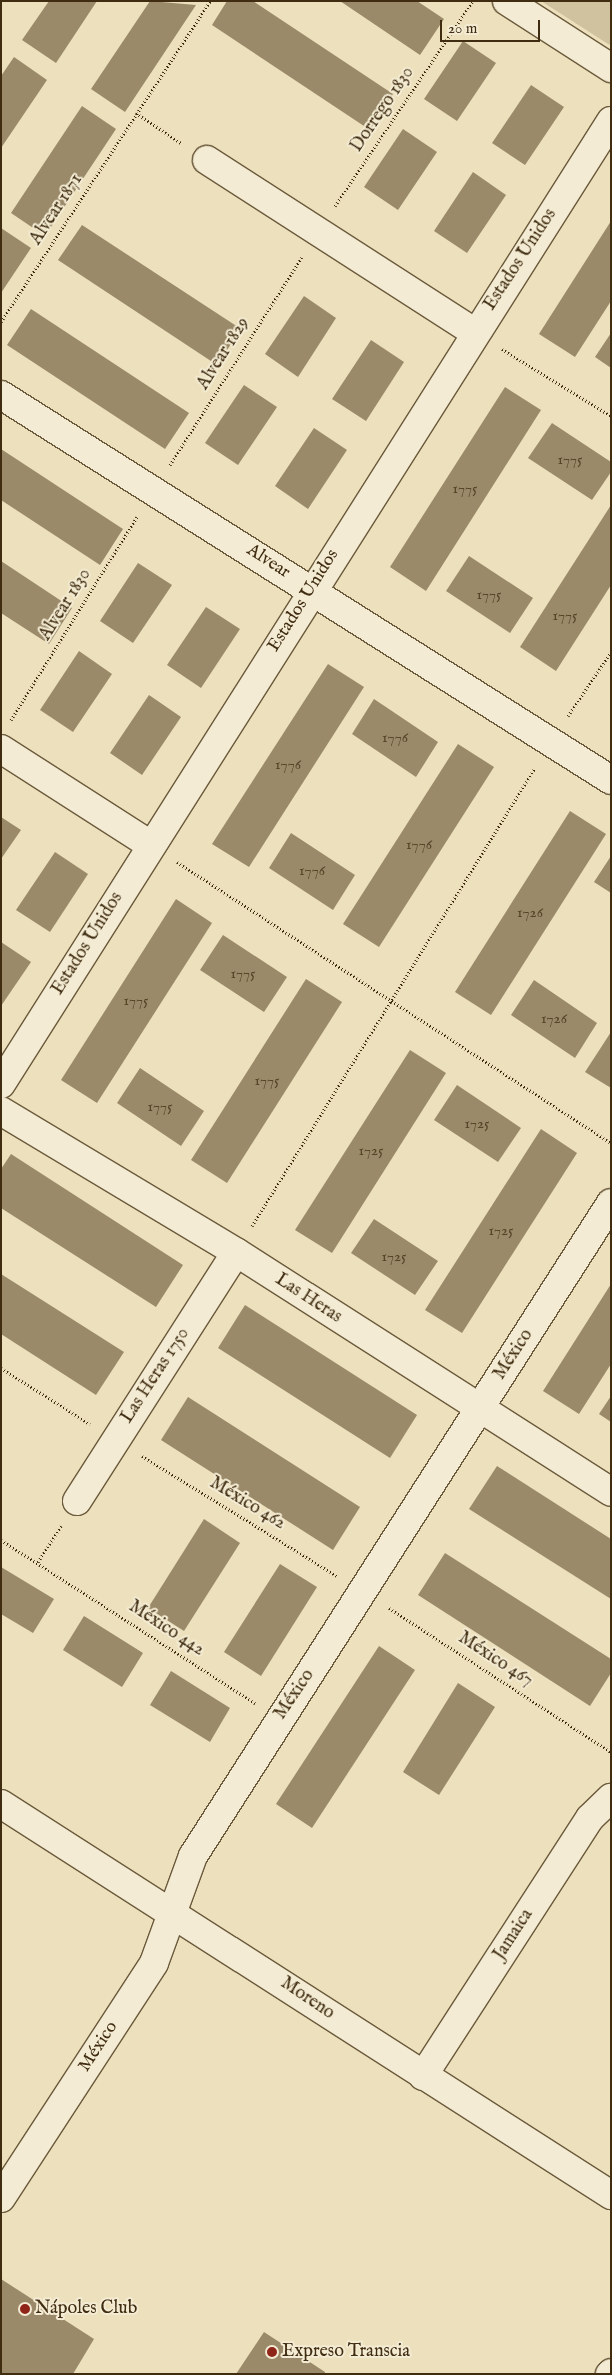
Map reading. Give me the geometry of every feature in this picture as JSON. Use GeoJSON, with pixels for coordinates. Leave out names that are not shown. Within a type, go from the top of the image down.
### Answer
{"type":"FeatureCollection","features":[{"type":"Feature","properties":{"kind":"street"},"geometry":{"type":"LineString","coordinates":[[507,1],[611,68]]}},
{"type":"Feature","properties":{"kind":"street","name":"Estados Unidos"},"geometry":{"type":"LineString","coordinates":[[1,1084],[149,844],[474,332],[611,121]]}},
{"type":"Feature","properties":{"kind":"street"},"geometry":{"type":"LineString","coordinates":[[207,160],[317,234],[474,332]]}},
{"type":"Feature","properties":{"kind":"street","name":"Alvear"},"geometry":{"type":"LineString","coordinates":[[1,395],[154,489],[611,780]]}},
{"type":"Feature","properties":{"kind":"street"},"geometry":{"type":"LineString","coordinates":[[4,738],[149,844]]}},
{"type":"Feature","properties":{"kind":"street","name":"Las Heras"},"geometry":{"type":"LineString","coordinates":[[1,1111],[236,1252],[479,1410],[611,1492]]}},
{"type":"Feature","properties":{"kind":"street","name":"México"},"geometry":{"type":"LineString","coordinates":[[1,2198],[154,1963],[193,1856],[279,1718],[364,1592],[611,1203]]}},
{"type":"Feature","properties":{"kind":"street","name":"Las Heras 1750"},"geometry":{"type":"LineString","coordinates":[[77,1501],[236,1252]]}},
{"type":"Feature","properties":{"kind":"street","name":"Jamaica"},"geometry":{"type":"LineString","coordinates":[[423,2076],[590,1818],[611,1798]]}},
{"type":"Feature","properties":{"kind":"street","name":"Moreno"},"geometry":{"type":"LineString","coordinates":[[1,1804],[172,1910],[423,2076],[611,2195]]}},
{"type":"Feature","properties":{"kind":"path","name":"Alvear 1871"},"geometry":{"type":"LineString","coordinates":[[1,322],[210,1]]}},
{"type":"Feature","properties":{"kind":"path","name":"Dorrego 1830"},"geometry":{"type":"LineString","coordinates":[[317,234],[473,1]]}},
{"type":"Feature","properties":{"kind":"path"},"geometry":{"type":"LineString","coordinates":[[136,113],[207,160]]}},
{"type":"Feature","properties":{"kind":"path","name":"Alvear 1829"},"geometry":{"type":"LineString","coordinates":[[154,489],[317,234]]}},
{"type":"Feature","properties":{"kind":"path"},"geometry":{"type":"LineString","coordinates":[[474,332],[611,416]]}},
{"type":"Feature","properties":{"kind":"path","name":"Alvear 1830"},"geometry":{"type":"LineString","coordinates":[[4,738],[154,489]]}},
{"type":"Feature","properties":{"kind":"path"},"geometry":{"type":"LineString","coordinates":[[236,1252],[395,1000],[551,742],[611,652]]}},
{"type":"Feature","properties":{"kind":"path"},"geometry":{"type":"LineString","coordinates":[[149,844],[395,1000],[611,1143]]}},
{"type":"Feature","properties":{"kind":"path","name":"México 462"},"geometry":{"type":"LineString","coordinates":[[1,1368],[364,1592]]}},
{"type":"Feature","properties":{"kind":"path"},"geometry":{"type":"LineString","coordinates":[[38,1562],[77,1501]]}},
{"type":"Feature","properties":{"kind":"path","name":"México 442"},"geometry":{"type":"LineString","coordinates":[[1,1540],[279,1718]]}},
{"type":"Feature","properties":{"kind":"path","name":"México 467"},"geometry":{"type":"LineString","coordinates":[[364,1592],[611,1752]]}},
{"type":"Feature","properties":{"kind":"shaded area"},"geometry":{"type":"Polygon","coordinates":[[[541,1],[611,1],[611,45],[608,44],[541,1]]]}},
{"type":"Feature","properties":{"kind":"building"},"geometry":{"type":"Polygon","coordinates":[[[49,1],[97,1],[56,63],[22,40],[49,1]]]}},
{"type":"Feature","properties":{"kind":"building"},"geometry":{"type":"Polygon","coordinates":[[[150,1],[196,5],[125,112],[91,89],[150,1]]]}},
{"type":"Feature","properties":{"kind":"building"},"geometry":{"type":"Polygon","coordinates":[[[227,1],[253,1],[393,94],[370,130],[212,25],[227,1]]]}},
{"type":"Feature","properties":{"kind":"building"},"geometry":{"type":"Polygon","coordinates":[[[340,1],[417,1],[444,19],[420,55],[340,1]]]}},
{"type":"Feature","properties":{"kind":"building"},"geometry":{"type":"Polygon","coordinates":[[[463,41],[496,63],[457,121],[424,99],[463,41]]]}},
{"type":"Feature","properties":{"kind":"building"},"geometry":{"type":"Polygon","coordinates":[[[14,57],[47,80],[1,148],[1,76],[14,57]]]}},
{"type":"Feature","properties":{"kind":"building"},"geometry":{"type":"Polygon","coordinates":[[[531,85],[564,107],[525,165],[492,143],[531,85]]]}},
{"type":"Feature","properties":{"kind":"building"},"geometry":{"type":"Polygon","coordinates":[[[82,106],[116,129],[45,236],[11,213],[82,106]]]}},
{"type":"Feature","properties":{"kind":"building"},"geometry":{"type":"Polygon","coordinates":[[[403,129],[437,152],[398,210],[364,187],[403,129]]]}},
{"type":"Feature","properties":{"kind":"building"},"geometry":{"type":"Polygon","coordinates":[[[473,172],[506,195],[467,253],[434,231],[473,172]]]}},
{"type":"Feature","properties":{"kind":"building"},"geometry":{"type":"Polygon","coordinates":[[[611,221],[611,301],[575,357],[539,334],[611,221]]]}},
{"type":"Feature","properties":{"kind":"building"},"geometry":{"type":"Polygon","coordinates":[[[82,225],[241,329],[217,365],[58,260],[82,225]]]}},
{"type":"Feature","properties":{"kind":"building"},"geometry":{"type":"Polygon","coordinates":[[[1,228],[31,248],[1,293],[1,228]]]}},
{"type":"Feature","properties":{"kind":"building"},"geometry":{"type":"Polygon","coordinates":[[[304,296],[336,318],[298,377],[265,354],[304,296]]]}},
{"type":"Feature","properties":{"kind":"building"},"geometry":{"type":"Polygon","coordinates":[[[31,309],[189,413],[165,449],[7,345],[31,309]]]}},
{"type":"Feature","properties":{"kind":"building"},"geometry":{"type":"Polygon","coordinates":[[[611,333],[611,368],[595,357],[611,333]]]}},
{"type":"Feature","properties":{"kind":"building"},"geometry":{"type":"Polygon","coordinates":[[[371,340],[404,362],[366,421],[332,399],[371,340]]]}},
{"type":"Feature","properties":{"kind":"building"},"geometry":{"type":"Polygon","coordinates":[[[244,385],[277,407],[238,465],[205,443],[244,385]]]}},
{"type":"Feature","properties":{"kind":"building"},"geometry":{"type":"Polygon","coordinates":[[[505,387],[541,410],[426,591],[390,567],[505,387]]]}},
{"type":"Feature","properties":{"kind":"building"},"geometry":{"type":"Polygon","coordinates":[[[552,423],[611,462],[611,472],[592,500],[528,458],[552,423]]]}},
{"type":"Feature","properties":{"kind":"building"},"geometry":{"type":"Polygon","coordinates":[[[314,428],[347,450],[308,509],[275,486],[314,428]]]}},
{"type":"Feature","properties":{"kind":"building"},"geometry":{"type":"Polygon","coordinates":[[[1,449],[123,529],[100,565],[1,500],[1,449]]]}},
{"type":"Feature","properties":{"kind":"building"},"geometry":{"type":"Polygon","coordinates":[[[611,505],[611,585],[556,671],[520,647],[611,505]]]}},
{"type":"Feature","properties":{"kind":"building"},"geometry":{"type":"Polygon","coordinates":[[[469,556],[533,598],[510,633],[446,591],[469,556]]]}},
{"type":"Feature","properties":{"kind":"building"},"geometry":{"type":"Polygon","coordinates":[[[1,561],[72,608],[49,644],[1,613],[1,561]]]}},
{"type":"Feature","properties":{"kind":"building"},"geometry":{"type":"Polygon","coordinates":[[[138,563],[172,585],[133,643],[100,621],[138,563]]]}},
{"type":"Feature","properties":{"kind":"building"},"geometry":{"type":"Polygon","coordinates":[[[206,607],[240,629],[201,688],[167,665],[206,607]]]}},
{"type":"Feature","properties":{"kind":"building"},"geometry":{"type":"Polygon","coordinates":[[[79,651],[112,674],[73,732],[40,710],[79,651]]]}},
{"type":"Feature","properties":{"kind":"building"},"geometry":{"type":"Polygon","coordinates":[[[328,664],[364,687],[249,867],[212,844],[328,664]]]}},
{"type":"Feature","properties":{"kind":"building"},"geometry":{"type":"Polygon","coordinates":[[[149,695],[181,717],[142,775],[110,753],[149,695]]]}},
{"type":"Feature","properties":{"kind":"building"},"geometry":{"type":"Polygon","coordinates":[[[374,699],[438,742],[416,777],[352,734],[374,699]]]}},
{"type":"Feature","properties":{"kind":"building"},"geometry":{"type":"Polygon","coordinates":[[[458,744],[494,767],[379,947],[343,924],[458,744]]]}},
{"type":"Feature","properties":{"kind":"building"},"geometry":{"type":"Polygon","coordinates":[[[570,811],[606,834],[491,1015],[455,992],[570,811]]]}},
{"type":"Feature","properties":{"kind":"building"},"geometry":{"type":"Polygon","coordinates":[[[1,817],[21,830],[1,859],[1,817]]]}},
{"type":"Feature","properties":{"kind":"building"},"geometry":{"type":"Polygon","coordinates":[[[291,833],[355,875],[333,910],[269,868],[291,833]]]}},
{"type":"Feature","properties":{"kind":"building"},"geometry":{"type":"Polygon","coordinates":[[[55,852],[88,874],[50,932],[16,910],[55,852]]]}},
{"type":"Feature","properties":{"kind":"building"},"geometry":{"type":"Polygon","coordinates":[[[611,856],[611,893],[594,882],[611,856]]]}},
{"type":"Feature","properties":{"kind":"building"},"geometry":{"type":"Polygon","coordinates":[[[176,899],[212,923],[97,1103],[61,1080],[176,899]]]}},
{"type":"Feature","properties":{"kind":"building"},"geometry":{"type":"Polygon","coordinates":[[[223,935],[287,977],[264,1012],[200,970],[223,935]]]}},
{"type":"Feature","properties":{"kind":"building"},"geometry":{"type":"Polygon","coordinates":[[[1,942],[31,962],[1,1006],[1,942]]]}},
{"type":"Feature","properties":{"kind":"building"},"geometry":{"type":"Polygon","coordinates":[[[306,979],[342,1002],[227,1183],[191,1160],[306,979]]]}},
{"type":"Feature","properties":{"kind":"building"},"geometry":{"type":"Polygon","coordinates":[[[534,980],[597,1023],[575,1058],[511,1015],[534,980]]]}},
{"type":"Feature","properties":{"kind":"building"},"geometry":{"type":"Polygon","coordinates":[[[611,1032],[611,1088],[585,1072],[611,1032]]]}},
{"type":"Feature","properties":{"kind":"building"},"geometry":{"type":"Polygon","coordinates":[[[410,1050],[446,1073],[332,1253],[295,1230],[410,1050]]]}},
{"type":"Feature","properties":{"kind":"building"},"geometry":{"type":"Polygon","coordinates":[[[140,1068],[204,1111],[181,1146],[117,1103],[140,1068]]]}},
{"type":"Feature","properties":{"kind":"building"},"geometry":{"type":"Polygon","coordinates":[[[457,1085],[521,1128],[498,1162],[434,1120],[457,1085]]]}},
{"type":"Feature","properties":{"kind":"building"},"geometry":{"type":"Polygon","coordinates":[[[541,1129],[577,1153],[462,1333],[425,1310],[541,1129]]]}},
{"type":"Feature","properties":{"kind":"building"},"geometry":{"type":"Polygon","coordinates":[[[11,1154],[183,1265],[156,1307],[1,1208],[1,1169],[11,1154]]]}},
{"type":"Feature","properties":{"kind":"building"},"geometry":{"type":"Polygon","coordinates":[[[374,1219],[438,1261],[415,1295],[351,1253],[374,1219]]]}},
{"type":"Feature","properties":{"kind":"building"},"geometry":{"type":"Polygon","coordinates":[[[1,1274],[124,1352],[96,1395],[1,1334],[1,1274]]]}},
{"type":"Feature","properties":{"kind":"building"},"geometry":{"type":"Polygon","coordinates":[[[611,1284],[611,1364],[579,1414],[543,1391],[611,1284]]]}},
{"type":"Feature","properties":{"kind":"building"},"geometry":{"type":"Polygon","coordinates":[[[245,1305],[417,1415],[390,1458],[218,1348],[245,1305]]]}},
{"type":"Feature","properties":{"kind":"building"},"geometry":{"type":"Polygon","coordinates":[[[611,1396],[611,1422],[599,1414],[611,1396]]]}},
{"type":"Feature","properties":{"kind":"building"},"geometry":{"type":"Polygon","coordinates":[[[188,1397],[360,1507],[333,1550],[161,1440],[188,1397]]]}},
{"type":"Feature","properties":{"kind":"building"},"geometry":{"type":"Polygon","coordinates":[[[497,1466],[611,1539],[611,1599],[469,1509],[497,1466]]]}},
{"type":"Feature","properties":{"kind":"building"},"geometry":{"type":"Polygon","coordinates":[[[204,1519],[240,1543],[184,1631],[148,1608],[204,1519]]]}},
{"type":"Feature","properties":{"kind":"building"},"geometry":{"type":"Polygon","coordinates":[[[445,1553],[611,1659],[611,1673],[590,1706],[418,1595],[445,1553]]]}},
{"type":"Feature","properties":{"kind":"building"},"geometry":{"type":"Polygon","coordinates":[[[280,1564],[317,1587],[261,1676],[224,1652],[280,1564]]]}},
{"type":"Feature","properties":{"kind":"building"},"geometry":{"type":"Polygon","coordinates":[[[1,1567],[54,1599],[33,1633],[1,1614],[1,1567]]]}},
{"type":"Feature","properties":{"kind":"building"},"geometry":{"type":"Polygon","coordinates":[[[84,1616],[143,1653],[122,1687],[63,1650],[84,1616]]]}},
{"type":"Feature","properties":{"kind":"building"},"geometry":{"type":"Polygon","coordinates":[[[379,1646],[415,1670],[312,1828],[276,1804],[379,1646]]]}},
{"type":"Feature","properties":{"kind":"building"},"geometry":{"type":"Polygon","coordinates":[[[171,1671],[230,1708],[210,1742],[150,1705],[171,1671]]]}},
{"type":"Feature","properties":{"kind":"building"},"geometry":{"type":"Polygon","coordinates":[[[458,1683],[495,1707],[439,1795],[403,1772],[458,1683]]]}},
{"type":"Feature","properties":{"kind":"building","name":"Nápoles Club"},"geometry":{"type":"Polygon","coordinates":[[[1,2279],[94,2339],[73,2374],[1,2374],[1,2279]]]}},
{"type":"Feature","properties":{"kind":"building","name":"Expreso Transcia"},"geometry":{"type":"Polygon","coordinates":[[[264,2332],[325,2372],[325,2374],[236,2374],[264,2332]]]}},
{"type":"Feature","properties":{"kind":"place","name":"Nápoles Club"},"geometry":{"type":"Point","coordinates":[25,2309]}},
{"type":"Feature","properties":{"kind":"place","name":"Expreso Transcia"},"geometry":{"type":"Point","coordinates":[272,2352]}}]}
